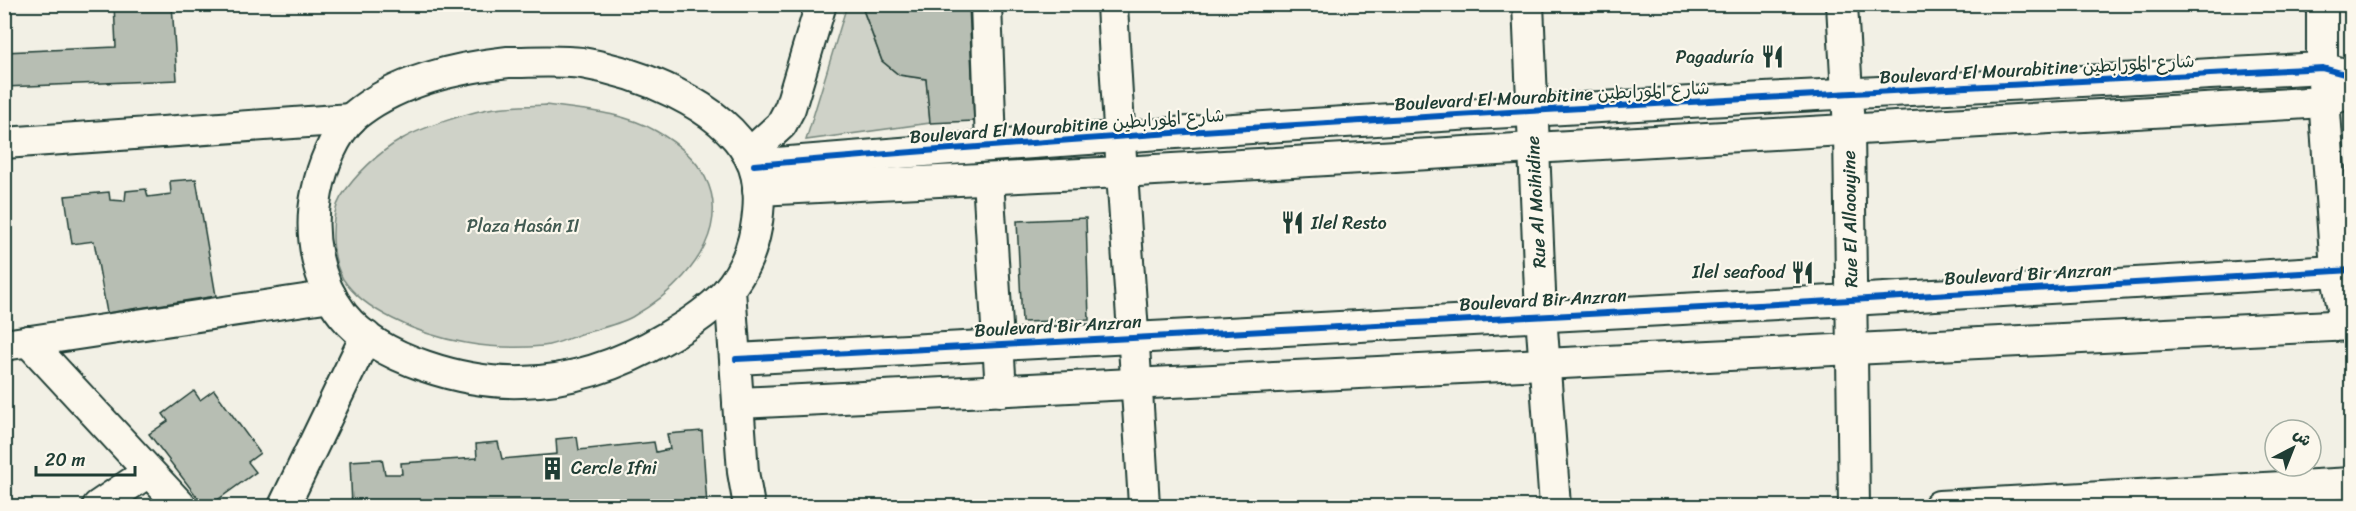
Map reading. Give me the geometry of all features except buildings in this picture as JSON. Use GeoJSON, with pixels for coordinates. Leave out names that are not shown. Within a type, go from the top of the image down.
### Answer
{"type":"FeatureCollection","features":[{"type":"Feature","properties":{"kind":"street"},"geometry":{"type":"LineString","coordinates":[[753,170],[790,108],[821,4]]}},
{"type":"Feature","properties":{"kind":"street","name":"Boulevard El Mourabitine شارع المورابطين"},"geometry":{"type":"LineString","coordinates":[[986,4],[991,145]]}},
{"type":"Feature","properties":{"kind":"street"},"geometry":{"type":"LineString","coordinates":[[1112,4],[1144,507]]}},
{"type":"Feature","properties":{"kind":"street","name":"Rue Al Moihidine"},"geometry":{"type":"LineString","coordinates":[[1528,4],[1541,315],[1555,507]]}},
{"type":"Feature","properties":{"kind":"street","name":"Rue El Allaouyine"},"geometry":{"type":"LineString","coordinates":[[1842,4],[1849,130],[1854,507]]}},
{"type":"Feature","properties":{"kind":"street"},"geometry":{"type":"LineString","coordinates":[[738,403],[2349,325],[2344,270],[2338,97],[2322,68],[2322,4]]}},
{"type":"Feature","properties":{"kind":"street"},"geometry":{"type":"LineString","coordinates":[[508,62],[581,63],[641,79],[698,106],[718,120],[737,139],[753,170],[759,212],[745,267],[730,290],[706,313],[645,350],[615,363],[556,379],[521,382],[486,381],[415,362],[366,336],[344,316],[331,296],[320,268],[316,248],[314,205],[320,175],[334,144],[351,118],[400,88],[471,66],[508,62]]}},
{"type":"Feature","properties":{"kind":"street","name":"Boulevard El Mourabitine شارع المورابطين"},"geometry":{"type":"LineString","coordinates":[[753,170],[991,145],[1532,112],[2322,68],[2352,76]]}},
{"type":"Feature","properties":{"kind":"street"},"geometry":{"type":"LineString","coordinates":[[753,170],[988,179],[1849,130],[2338,97]]}},
{"type":"Feature","properties":{"kind":"street"},"geometry":{"type":"LineString","coordinates":[[4,143],[351,118]]}},
{"type":"Feature","properties":{"kind":"street"},"geometry":{"type":"LineString","coordinates":[[988,179],[1001,391]]}},
{"type":"Feature","properties":{"kind":"street","name":"Boulevard Bir Anzran"},"geometry":{"type":"LineString","coordinates":[[736,359],[1851,300],[2344,270]]}},
{"type":"Feature","properties":{"kind":"street"},"geometry":{"type":"LineString","coordinates":[[730,290],[743,472],[749,507]]}},
{"type":"Feature","properties":{"kind":"street"},"geometry":{"type":"LineString","coordinates":[[16,343],[331,296]]}},
{"type":"Feature","properties":{"kind":"street"},"geometry":{"type":"LineString","coordinates":[[284,507],[366,336]]}},
{"type":"Feature","properties":{"kind":"street"},"geometry":{"type":"LineString","coordinates":[[16,343],[181,507]]}},
{"type":"Feature","properties":{"kind":"street"},"geometry":{"type":"LineString","coordinates":[[98,507],[148,472]]}},
{"type":"Feature","properties":{"kind":"street"},"geometry":{"type":"LineString","coordinates":[[1939,507],[2352,483]]}},
{"type":"Feature","properties":{"kind":"green space"},"geometry":{"type":"Polygon","coordinates":[[[847,5],[861,5],[882,61],[899,75],[926,79],[930,123],[806,140],[847,5]]]}},
{"type":"Feature","properties":{"kind":"green space","name":"Plaza Hasán II"},"geometry":{"type":"Polygon","coordinates":[[[546,105],[602,113],[630,120],[656,131],[686,153],[705,177],[713,202],[711,227],[701,252],[684,276],[660,298],[626,320],[552,344],[524,347],[485,346],[428,334],[386,315],[365,302],[353,291],[339,271],[334,250],[333,226],[341,197],[368,165],[402,139],[448,120],[496,108],[546,105]]]}},
{"type":"Feature","properties":{"kind":"cycle path"},"geometry":{"type":"LineString","coordinates":[[754,165],[1145,135],[1733,100],[2322,68],[2352,76]]}},
{"type":"Feature","properties":{"kind":"cycle path"},"geometry":{"type":"LineString","coordinates":[[736,359],[1851,300],[2352,270]]}},
{"type":"Feature","properties":{"kind":"place","name":"Pagaduría"},"geometry":{"type":"Point","coordinates":[1772,57]}},
{"type":"Feature","properties":{"kind":"place","name":"Ilel Resto"},"geometry":{"type":"Point","coordinates":[1293,223]}},
{"type":"Feature","properties":{"kind":"place","name":"Ilel seafood"},"geometry":{"type":"Point","coordinates":[1803,272]}},
{"type":"Feature","properties":{"kind":"place","name":"Cercle Ifni"},"geometry":{"type":"Point","coordinates":[553,468]}}]}
